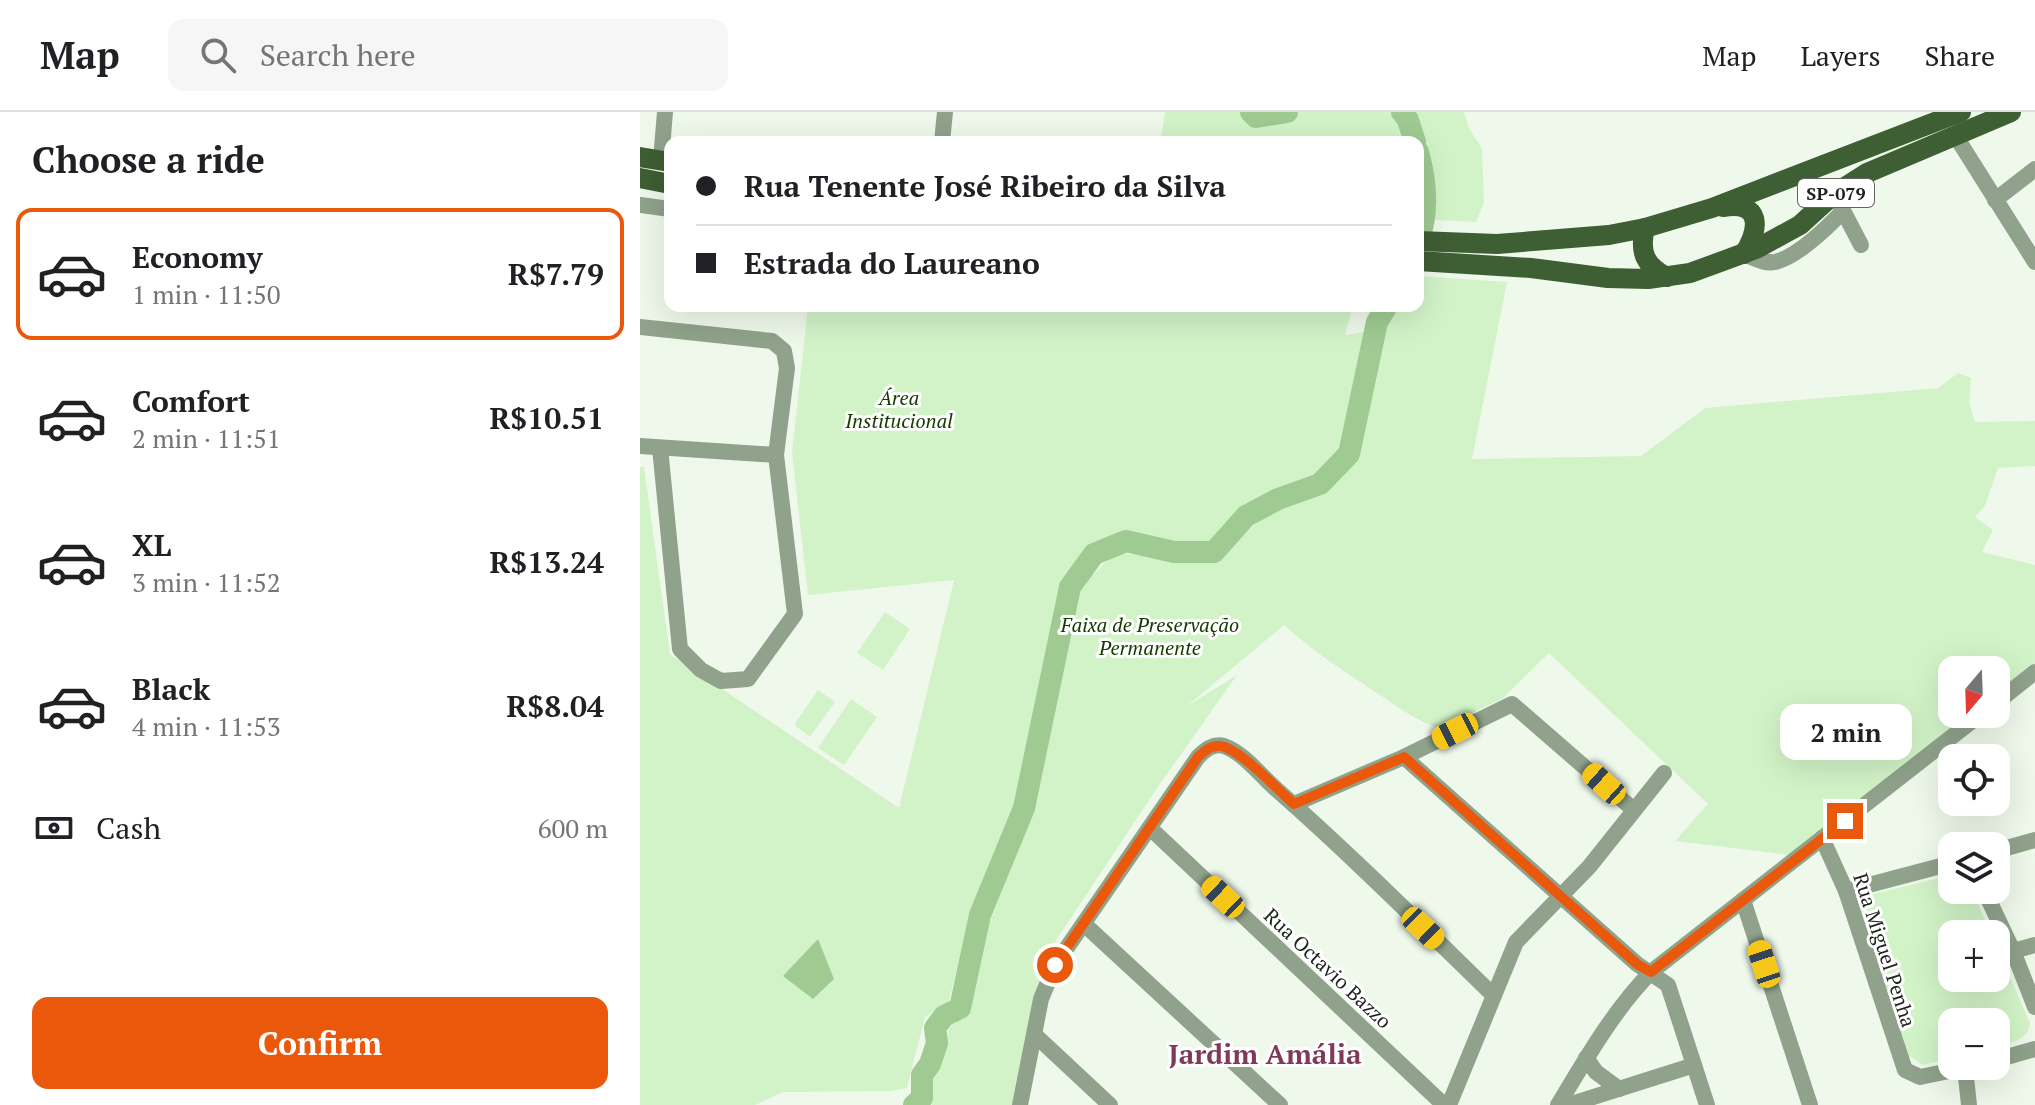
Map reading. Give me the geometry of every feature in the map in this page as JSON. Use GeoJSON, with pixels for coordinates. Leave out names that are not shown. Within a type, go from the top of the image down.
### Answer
{"type":"FeatureCollection","features":[{"type":"Feature","properties":{"kind":"main road","name":"SP-079"},"geometry":{"type":"LineString","coordinates":[[1424,259],[1497,244],[1609,235],[1645,228],[1712,208],[1961,112]]}},
{"type":"Feature","properties":{"kind":"main road","name":"SP-079"},"geometry":{"type":"LineString","coordinates":[[1424,243],[1447,253],[1608,278],[1667,277],[1690,273],[1744,254],[1800,225],[1838,202],[1867,173],[2011,112]]}},
{"type":"Feature","properties":{"kind":"main road"},"geometry":{"type":"LineString","coordinates":[[640,157],[664,161]]}},
{"type":"Feature","properties":{"kind":"main road"},"geometry":{"type":"LineString","coordinates":[[640,178],[664,183]]}},
{"type":"Feature","properties":{"kind":"main road"},"geometry":{"type":"LineString","coordinates":[[1712,208],[1734,205],[1744,207],[1753,214],[1757,227],[1744,254]]}},
{"type":"Feature","properties":{"kind":"main road"},"geometry":{"type":"LineString","coordinates":[[1645,228],[1644,258],[1652,270],[1667,277]]}},
{"type":"Feature","properties":{"kind":"street"},"geometry":{"type":"LineString","coordinates":[[665,112],[665,136]]}},
{"type":"Feature","properties":{"kind":"street"},"geometry":{"type":"LineString","coordinates":[[943,136],[945,112]]}},
{"type":"Feature","properties":{"kind":"street"},"geometry":{"type":"LineString","coordinates":[[1955,135],[2035,262]]}},
{"type":"Feature","properties":{"kind":"street"},"geometry":{"type":"LineString","coordinates":[[1995,200],[2035,169]]}},
{"type":"Feature","properties":{"kind":"street"},"geometry":{"type":"LineString","coordinates":[[1838,202],[1861,245]]}},
{"type":"Feature","properties":{"kind":"street"},"geometry":{"type":"LineString","coordinates":[[640,205],[664,208]]}},
{"type":"Feature","properties":{"kind":"street"},"geometry":{"type":"LineString","coordinates":[[640,327],[772,341],[784,351],[787,368],[776,455],[795,614],[748,679],[721,681],[701,670],[680,649],[660,448]]}},
{"type":"Feature","properties":{"kind":"street"},"geometry":{"type":"LineString","coordinates":[[640,446],[776,455]]}},
{"type":"Feature","properties":{"kind":"street"},"geometry":{"type":"LineString","coordinates":[[2010,692],[2035,672]]}},
{"type":"Feature","properties":{"kind":"street"},"geometry":{"type":"LineString","coordinates":[[1294,804],[1404,757],[1512,704],[1634,810]]}},
{"type":"Feature","properties":{"kind":"street"},"geometry":{"type":"LineString","coordinates":[[1558,1105],[1630,994],[1651,972],[1963,728]]}},
{"type":"Feature","properties":{"kind":"street"},"geometry":{"type":"LineString","coordinates":[[1020,1105],[1041,999],[1055,965],[1207,748],[1223,746],[1235,753],[1294,804],[1493,995]]}},
{"type":"Feature","properties":{"kind":"street"},"geometry":{"type":"LineString","coordinates":[[1404,757],[1637,964],[1668,985],[1707,1105]]}},
{"type":"Feature","properties":{"kind":"street"},"geometry":{"type":"LineString","coordinates":[[1446,1105],[1516,942],[1589,867],[1664,773]]}},
{"type":"Feature","properties":{"kind":"street","name":"Rua Octavio Bazzo"},"geometry":{"type":"LineString","coordinates":[[1150,828],[1446,1105]]}},
{"type":"Feature","properties":{"kind":"street","name":"Rua Miguel Penha"},"geometry":{"type":"LineString","coordinates":[[1822,838],[1846,891],[1901,1063],[1910,1074],[1920,1077],[1938,1073]]}},
{"type":"Feature","properties":{"kind":"street"},"geometry":{"type":"LineString","coordinates":[[2010,847],[2035,840]]}},
{"type":"Feature","properties":{"kind":"street"},"geometry":{"type":"LineString","coordinates":[[1846,891],[1938,867]]}},
{"type":"Feature","properties":{"kind":"street"},"geometry":{"type":"LineString","coordinates":[[1743,900],[1810,1105]]}},
{"type":"Feature","properties":{"kind":"street"},"geometry":{"type":"LineString","coordinates":[[1991,904],[2035,1007]]}},
{"type":"Feature","properties":{"kind":"street"},"geometry":{"type":"LineString","coordinates":[[1084,924],[1280,1105]]}},
{"type":"Feature","properties":{"kind":"street"},"geometry":{"type":"LineString","coordinates":[[2013,951],[2035,945]]}},
{"type":"Feature","properties":{"kind":"street"},"geometry":{"type":"LineString","coordinates":[[1035,1035],[1110,1105]]}},
{"type":"Feature","properties":{"kind":"street"},"geometry":{"type":"LineString","coordinates":[[2010,1056],[2035,1049]]}},
{"type":"Feature","properties":{"kind":"street"},"geometry":{"type":"LineString","coordinates":[[1586,1058],[1596,1072],[1619,1089]]}},
{"type":"Feature","properties":{"kind":"street"},"geometry":{"type":"LineString","coordinates":[[1027,1071],[1037,1063],[1048,1060],[1067,1065]]}},
{"type":"Feature","properties":{"kind":"street"},"geometry":{"type":"LineString","coordinates":[[1568,1105],[1694,1065]]}},
{"type":"Feature","properties":{"kind":"street"},"geometry":{"type":"LineString","coordinates":[[1420,1082],[1439,1086],[1462,1073]]}},
{"type":"Feature","properties":{"kind":"street"},"geometry":{"type":"LineString","coordinates":[[1969,1080],[1969,1105]]}},
{"type":"Feature","properties":{"kind":"green space"},"geometry":{"type":"Polygon","coordinates":[[[1165,112],[1464,112],[1469,128],[1482,149],[1484,202],[1476,222],[1424,219],[1424,136],[1161,136],[1165,112]]]}},
{"type":"Feature","properties":{"kind":"green space","name":"Faixa de Preservação Permanente"},"geometry":{"type":"Polygon","coordinates":[[[1424,276],[1507,282],[1472,459],[1641,456],[1705,408],[1938,388],[1958,373],[1971,378],[1969,403],[1975,422],[2035,421],[2035,466],[1998,468],[1985,506],[1975,517],[1993,530],[1982,552],[2035,565],[2035,665],[2010,684],[2010,656],[1938,656],[1938,728],[1954,728],[1791,855],[1675,841],[1708,804],[1549,653],[1502,699],[1439,728],[1408,714],[1355,679],[1284,625],[1187,706],[1237,675],[1155,791],[1053,945],[1040,984],[1013,1105],[932,1105],[929,1075],[945,1047],[949,1028],[966,1013],[980,947],[1030,819],[1075,600],[1090,577],[1115,553],[1213,560],[1265,515],[1325,487],[1356,463],[1386,326],[1393,312],[1424,312],[1424,276]]]}},
{"type":"Feature","properties":{"kind":"green space","name":"Área Institucional"},"geometry":{"type":"Polygon","coordinates":[[[807,312],[1351,312],[1345,335],[1371,331],[1340,452],[1315,477],[1244,504],[1212,543],[1172,541],[1128,531],[1092,544],[1071,571],[1059,594],[1015,806],[967,928],[949,1001],[925,1017],[907,1088],[891,1091],[783,1092],[755,1105],[640,1105],[640,467],[644,467],[670,654],[899,808],[954,580],[808,595],[792,453],[807,312]]]}},
{"type":"Feature","properties":{"kind":"green space"},"geometry":{"type":"Polygon","coordinates":[[[885,612],[910,629],[883,670],[857,653],[885,612]]]}},
{"type":"Feature","properties":{"kind":"green space"},"geometry":{"type":"Polygon","coordinates":[[[818,690],[835,702],[810,737],[794,725],[818,690]]]}},
{"type":"Feature","properties":{"kind":"green space"},"geometry":{"type":"Polygon","coordinates":[[[851,699],[877,717],[844,765],[818,748],[851,699]]]}},
{"type":"Feature","properties":{"kind":"green space"},"geometry":{"type":"Polygon","coordinates":[[[1938,878],[1938,904],[1978,904],[1985,920],[1938,920],[1938,992],[2010,992],[2010,977],[2030,1023],[2026,1034],[2010,1043],[2010,1008],[1938,1008],[1938,1061],[1923,1065],[1909,1056],[1861,912],[1873,894],[1938,878]]]}},
{"type":"Feature","properties":{"kind":"shaded area"},"geometry":{"type":"Polygon","coordinates":[[[818,939],[834,979],[813,999],[783,976],[818,939]]]}},
{"type":"Feature","properties":{"kind":"waterway"},"geometry":{"type":"LineString","coordinates":[[1251,112],[1256,117],[1287,112]]}},
{"type":"Feature","properties":{"kind":"waterway"},"geometry":{"type":"LineString","coordinates":[[1402,112],[1413,136]]}},
{"type":"Feature","properties":{"kind":"waterway"},"geometry":{"type":"LineString","coordinates":[[1424,186],[1424,219]]}},
{"type":"Feature","properties":{"kind":"waterway"},"geometry":{"type":"LineString","coordinates":[[914,1105],[922,1098],[922,1075],[930,1064],[937,1043],[935,1028],[944,1016],[960,1008],[980,915],[1024,808],[1070,587],[1094,554],[1126,541],[1174,552],[1214,552],[1246,516],[1278,499],[1320,484],[1349,454],[1377,322],[1383,312]]}},
{"type":"Feature","properties":{"kind":"district","name":"Jardim Amália"},"geometry":{"type":"Point","coordinates":[1265,1053]}},
{"type":"Feature","properties":{"kind":"route"},"geometry":{"type":"LineString","coordinates":[[1055,965],[1198,757],[1207,748],[1217,746],[1235,753],[1294,804],[1404,757],[1637,964],[1651,972],[1845,821]]}}]}
